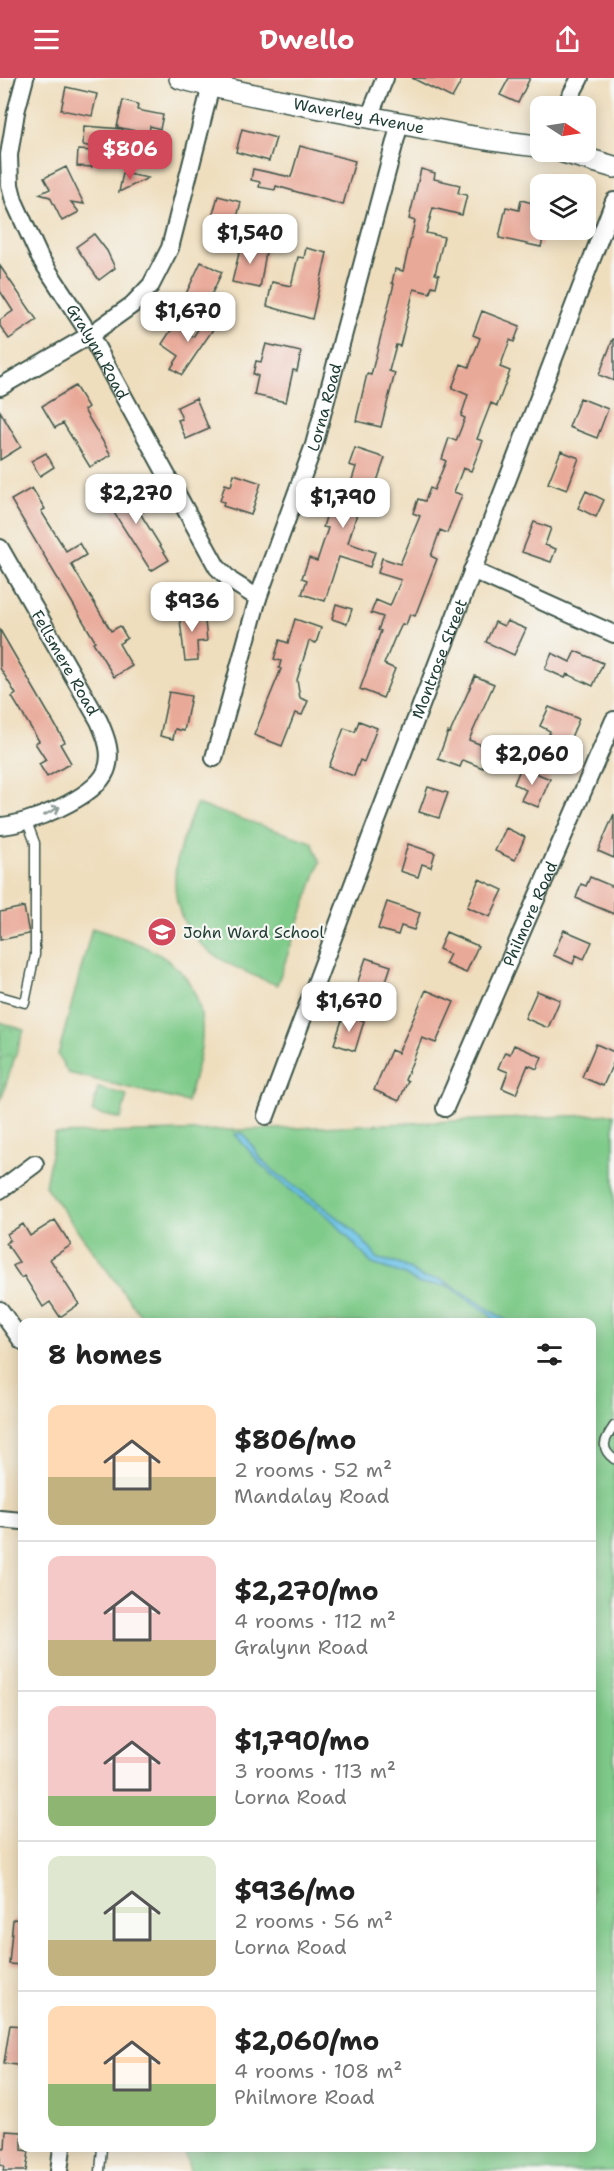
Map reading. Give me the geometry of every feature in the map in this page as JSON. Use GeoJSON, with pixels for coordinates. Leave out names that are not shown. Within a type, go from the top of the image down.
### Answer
{"type":"FeatureCollection","features":[{"type":"Feature","properties":{"kind":"street","name":"Gralynn Road"},"geometry":{"type":"LineString","coordinates":[[25,78],[16,112],[9,155],[10,185],[14,201],[39,258],[90,335],[217,567],[231,581],[258,598]]}},
{"type":"Feature","properties":{"kind":"street","name":"Waverley Avenue"},"geometry":{"type":"LineString","coordinates":[[180,78],[212,82],[369,117],[504,143],[530,145]]}},
{"type":"Feature","properties":{"kind":"street"},"geometry":{"type":"LineString","coordinates":[[369,117],[385,78]]}},
{"type":"Feature","properties":{"kind":"street"},"geometry":{"type":"LineString","coordinates":[[570,96],[580,78]]}},
{"type":"Feature","properties":{"kind":"street"},"geometry":{"type":"LineString","coordinates":[[0,387],[90,335],[132,305],[151,285],[170,248],[212,82]]}},
{"type":"Feature","properties":{"kind":"street","name":"Lorna Road"},"geometry":{"type":"LineString","coordinates":[[214,758],[258,598],[314,446],[400,123]]}},
{"type":"Feature","properties":{"kind":"street"},"geometry":{"type":"LineString","coordinates":[[596,161],[614,166]]}},
{"type":"Feature","properties":{"kind":"street","name":"Montrose Street"},"geometry":{"type":"LineString","coordinates":[[266,1116],[614,201]]}},
{"type":"Feature","properties":{"kind":"street","name":"Fellsmere Road"},"geometry":{"type":"LineString","coordinates":[[0,548],[104,731],[109,757],[106,771],[99,782],[77,798],[27,822]]}},
{"type":"Feature","properties":{"kind":"street"},"geometry":{"type":"LineString","coordinates":[[472,570],[614,634]]}},
{"type":"Feature","properties":{"kind":"street","name":"Philmore Road"},"geometry":{"type":"LineString","coordinates":[[445,1108],[614,720]]}},
{"type":"Feature","properties":{"kind":"street"},"geometry":{"type":"LineString","coordinates":[[0,826],[27,822]]}},
{"type":"Feature","properties":{"kind":"street"},"geometry":{"type":"LineString","coordinates":[[0,1190],[35,1164]]}},
{"type":"Feature","properties":{"kind":"street"},"geometry":{"type":"LineString","coordinates":[[0,1310],[18,1335]]}},
{"type":"Feature","properties":{"kind":"street"},"geometry":{"type":"LineString","coordinates":[[0,1519],[18,1521]]}},
{"type":"Feature","properties":{"kind":"street"},"geometry":{"type":"LineString","coordinates":[[59,2171],[61,2152]]}},
{"type":"Feature","properties":{"kind":"lane"},"geometry":{"type":"LineString","coordinates":[[0,996],[25,1004],[34,964],[35,846],[27,822]]}},
{"type":"Feature","properties":{"kind":"lane"},"geometry":{"type":"LineString","coordinates":[[614,1426],[606,1438],[604,1447],[614,1459]]}},
{"type":"Feature","properties":{"kind":"lane"},"geometry":{"type":"LineString","coordinates":[[100,2171],[102,2152]]}},
{"type":"Feature","properties":{"kind":"green space"},"geometry":{"type":"Polygon","coordinates":[[[196,804],[312,842],[320,862],[277,985],[222,960],[193,936],[183,921],[177,902],[175,880],[177,861],[196,804]]]}},
{"type":"Feature","properties":{"kind":"green space"},"geometry":{"type":"Polygon","coordinates":[[[92,928],[130,941],[165,958],[190,984],[198,1002],[202,1034],[198,1063],[187,1102],[68,1073],[58,1055],[92,928]]]}},
{"type":"Feature","properties":{"kind":"green space"},"geometry":{"type":"Polygon","coordinates":[[[0,1022],[24,1030],[0,1102],[0,1022]]]}},
{"type":"Feature","properties":{"kind":"green space"},"geometry":{"type":"Polygon","coordinates":[[[98,1088],[127,1095],[121,1119],[92,1112],[98,1088]]]}},
{"type":"Feature","properties":{"kind":"green space"},"geometry":{"type":"Polygon","coordinates":[[[614,1114],[614,2171],[190,2171],[185,2152],[596,2152],[596,1318],[142,1318],[45,1186],[55,1134],[274,1129],[614,1114]]]}},
{"type":"Feature","properties":{"kind":"water"},"geometry":{"type":"Polygon","coordinates":[[[242,1133],[264,1162],[341,1220],[378,1259],[399,1263],[423,1278],[439,1279],[502,1318],[492,1318],[448,1286],[419,1284],[403,1274],[372,1264],[324,1213],[299,1197],[262,1166],[235,1134],[242,1133]]]}},
{"type":"Feature","properties":{"kind":"building"},"geometry":{"type":"Polygon","coordinates":[[[412,78],[463,78],[452,98],[412,78]]]}},
{"type":"Feature","properties":{"kind":"building"},"geometry":{"type":"Polygon","coordinates":[[[509,78],[530,78],[518,103],[500,95],[509,78]]]}},
{"type":"Feature","properties":{"kind":"building"},"geometry":{"type":"Polygon","coordinates":[[[66,87],[97,94],[92,116],[61,110],[66,87]]]}},
{"type":"Feature","properties":{"kind":"building"},"geometry":{"type":"Polygon","coordinates":[[[123,100],[138,104],[137,110],[163,115],[160,129],[150,126],[149,134],[117,127],[123,100]]]}},
{"type":"Feature","properties":{"kind":"building"},"geometry":{"type":"Polygon","coordinates":[[[84,126],[123,129],[118,153],[83,145],[84,126]]]}},
{"type":"Feature","properties":{"kind":"building"},"geometry":{"type":"Polygon","coordinates":[[[242,129],[276,138],[269,161],[236,152],[242,129]]]}},
{"type":"Feature","properties":{"kind":"building"},"geometry":{"type":"Polygon","coordinates":[[[300,146],[355,161],[343,205],[276,186],[275,190],[259,187],[260,182],[251,180],[253,169],[291,177],[300,146]]]}},
{"type":"Feature","properties":{"kind":"building"},"geometry":{"type":"Polygon","coordinates":[[[78,150],[93,151],[92,167],[77,166],[78,150]]]}},
{"type":"Feature","properties":{"kind":"building"},"geometry":{"type":"Polygon","coordinates":[[[66,167],[84,204],[71,202],[79,212],[62,221],[50,197],[39,194],[50,189],[44,178],[66,167]]]}},
{"type":"Feature","properties":{"kind":"building"},"geometry":{"type":"Polygon","coordinates":[[[421,169],[435,173],[434,179],[460,185],[458,193],[467,195],[462,215],[433,208],[426,233],[444,237],[435,274],[439,275],[436,287],[432,286],[430,293],[414,289],[400,346],[396,345],[389,371],[395,373],[381,427],[356,421],[367,374],[371,375],[394,284],[392,283],[395,269],[403,271],[415,221],[409,219],[421,169]]]}},
{"type":"Feature","properties":{"kind":"building"},"geometry":{"type":"Polygon","coordinates":[[[123,173],[148,178],[119,192],[123,173]]]}},
{"type":"Feature","properties":{"kind":"building"},"geometry":{"type":"Polygon","coordinates":[[[218,196],[241,202],[231,241],[207,235],[218,196]]]}},
{"type":"Feature","properties":{"kind":"building"},"geometry":{"type":"Polygon","coordinates":[[[521,200],[530,202],[530,240],[543,240],[541,247],[499,238],[506,207],[519,210],[521,200]]]}},
{"type":"Feature","properties":{"kind":"building"},"geometry":{"type":"Polygon","coordinates":[[[94,234],[107,251],[115,268],[99,280],[76,247],[94,234]]]}},
{"type":"Feature","properties":{"kind":"building"},"geometry":{"type":"Polygon","coordinates":[[[242,241],[267,246],[260,288],[232,282],[242,241]]]}},
{"type":"Feature","properties":{"kind":"building"},"geometry":{"type":"Polygon","coordinates":[[[306,248],[327,253],[312,319],[267,306],[272,282],[291,286],[298,257],[304,258],[306,248]]]}},
{"type":"Feature","properties":{"kind":"building"},"geometry":{"type":"Polygon","coordinates":[[[201,262],[222,272],[206,306],[185,296],[201,262]]]}},
{"type":"Feature","properties":{"kind":"building"},"geometry":{"type":"Polygon","coordinates":[[[0,266],[37,320],[9,339],[0,326],[0,320],[13,311],[0,291],[0,266]]]}},
{"type":"Feature","properties":{"kind":"building"},"geometry":{"type":"Polygon","coordinates":[[[482,311],[520,326],[514,342],[510,340],[500,367],[510,371],[497,406],[491,403],[477,439],[483,441],[471,471],[463,468],[454,492],[462,495],[447,533],[440,530],[431,556],[437,559],[415,616],[410,614],[406,625],[402,624],[384,664],[395,669],[383,698],[360,689],[381,631],[378,630],[383,617],[371,613],[376,600],[390,606],[401,580],[378,573],[382,558],[400,564],[420,516],[413,513],[418,499],[425,501],[430,488],[434,490],[446,461],[442,459],[449,438],[456,441],[465,418],[461,416],[468,395],[452,388],[461,364],[469,367],[480,338],[473,335],[482,311]]]}},
{"type":"Feature","properties":{"kind":"building"},"geometry":{"type":"Polygon","coordinates":[[[208,315],[218,322],[182,375],[171,368],[179,356],[162,344],[175,324],[193,337],[208,315]]]}},
{"type":"Feature","properties":{"kind":"building"},"geometry":{"type":"Polygon","coordinates":[[[614,339],[614,381],[599,375],[614,339]]]}},
{"type":"Feature","properties":{"kind":"building"},"geometry":{"type":"Polygon","coordinates":[[[266,344],[301,352],[297,371],[293,370],[286,402],[254,395],[258,376],[253,374],[256,361],[261,362],[266,344]]]}},
{"type":"Feature","properties":{"kind":"building"},"geometry":{"type":"Polygon","coordinates":[[[75,386],[88,407],[84,410],[111,455],[90,467],[63,423],[55,428],[42,406],[75,386]]]}},
{"type":"Feature","properties":{"kind":"building"},"geometry":{"type":"Polygon","coordinates":[[[196,398],[209,429],[186,439],[178,420],[182,419],[177,407],[196,398]]]}},
{"type":"Feature","properties":{"kind":"building"},"geometry":{"type":"Polygon","coordinates":[[[580,398],[608,409],[597,438],[569,427],[580,398]]]}},
{"type":"Feature","properties":{"kind":"building"},"geometry":{"type":"Polygon","coordinates":[[[0,411],[21,447],[0,460],[0,411]]]}},
{"type":"Feature","properties":{"kind":"building"},"geometry":{"type":"Polygon","coordinates":[[[355,448],[385,458],[375,487],[366,484],[348,543],[375,552],[370,567],[339,557],[325,601],[302,594],[307,580],[302,578],[309,558],[317,561],[328,528],[323,527],[329,507],[342,511],[356,467],[349,465],[355,448]]]}},
{"type":"Feature","properties":{"kind":"building"},"geometry":{"type":"Polygon","coordinates":[[[561,451],[579,458],[567,490],[548,483],[561,451]]]}},
{"type":"Feature","properties":{"kind":"building"},"geometry":{"type":"Polygon","coordinates":[[[46,453],[54,467],[40,476],[31,461],[46,453]]]}},
{"type":"Feature","properties":{"kind":"building"},"geometry":{"type":"Polygon","coordinates":[[[234,474],[261,483],[251,515],[223,506],[224,502],[220,501],[225,484],[231,486],[234,474]]]}},
{"type":"Feature","properties":{"kind":"building"},"geometry":{"type":"Polygon","coordinates":[[[128,483],[145,510],[140,513],[169,560],[151,571],[104,497],[128,483]]]}},
{"type":"Feature","properties":{"kind":"building"},"geometry":{"type":"Polygon","coordinates":[[[32,488],[45,509],[41,511],[66,551],[79,543],[86,555],[71,564],[111,631],[120,626],[127,638],[119,644],[132,666],[114,677],[11,500],[32,488]]]}},
{"type":"Feature","properties":{"kind":"building"},"geometry":{"type":"Polygon","coordinates":[[[586,491],[604,500],[596,517],[578,508],[586,491]]]}},
{"type":"Feature","properties":{"kind":"building"},"geometry":{"type":"Polygon","coordinates":[[[534,522],[551,528],[545,545],[556,549],[551,562],[522,552],[534,522]]]}},
{"type":"Feature","properties":{"kind":"building"},"geometry":{"type":"Polygon","coordinates":[[[336,604],[352,609],[347,624],[332,619],[336,604]]]}},
{"type":"Feature","properties":{"kind":"building"},"geometry":{"type":"Polygon","coordinates":[[[198,609],[199,622],[205,621],[207,641],[197,642],[198,660],[185,661],[179,612],[198,609]]]}},
{"type":"Feature","properties":{"kind":"building"},"geometry":{"type":"Polygon","coordinates":[[[295,619],[321,628],[316,643],[309,641],[297,680],[300,698],[308,701],[302,715],[295,713],[282,746],[254,735],[281,669],[279,668],[281,661],[274,659],[280,640],[288,643],[295,619]]]}},
{"type":"Feature","properties":{"kind":"building"},"geometry":{"type":"Polygon","coordinates":[[[507,621],[526,629],[514,655],[486,642],[495,622],[504,626],[507,621]]]}},
{"type":"Feature","properties":{"kind":"building"},"geometry":{"type":"Polygon","coordinates":[[[0,630],[65,742],[60,744],[71,763],[47,777],[39,764],[46,760],[35,743],[39,741],[12,697],[16,694],[0,668],[0,630]]]}},
{"type":"Feature","properties":{"kind":"building"},"geometry":{"type":"Polygon","coordinates":[[[575,651],[603,663],[593,686],[567,674],[565,678],[545,669],[552,653],[570,662],[575,651]]]}},
{"type":"Feature","properties":{"kind":"building"},"geometry":{"type":"Polygon","coordinates":[[[475,676],[494,684],[469,740],[490,748],[483,768],[463,760],[460,767],[438,759],[448,732],[450,733],[475,676]]]}},
{"type":"Feature","properties":{"kind":"building"},"geometry":{"type":"Polygon","coordinates":[[[169,692],[191,696],[184,731],[175,729],[173,739],[160,736],[169,692]]]}},
{"type":"Feature","properties":{"kind":"building"},"geometry":{"type":"Polygon","coordinates":[[[549,707],[579,719],[565,751],[546,742],[550,731],[540,726],[549,707]]]}},
{"type":"Feature","properties":{"kind":"building"},"geometry":{"type":"Polygon","coordinates":[[[359,721],[377,728],[364,762],[360,760],[354,776],[329,767],[344,728],[355,732],[359,721]]]}},
{"type":"Feature","properties":{"kind":"building"},"geometry":{"type":"Polygon","coordinates":[[[521,767],[550,779],[538,807],[521,800],[526,790],[514,784],[521,767]]]}},
{"type":"Feature","properties":{"kind":"building"},"geometry":{"type":"Polygon","coordinates":[[[428,787],[448,793],[439,818],[419,812],[428,787]]]}},
{"type":"Feature","properties":{"kind":"building"},"geometry":{"type":"Polygon","coordinates":[[[614,814],[614,858],[598,851],[614,814]]]}},
{"type":"Feature","properties":{"kind":"building"},"geometry":{"type":"Polygon","coordinates":[[[506,828],[525,837],[515,860],[495,851],[506,828]]]}},
{"type":"Feature","properties":{"kind":"building"},"geometry":{"type":"Polygon","coordinates":[[[408,844],[435,853],[431,867],[422,864],[418,877],[400,871],[408,844]]]}},
{"type":"Feature","properties":{"kind":"building"},"geometry":{"type":"Polygon","coordinates":[[[590,877],[614,887],[614,914],[576,898],[581,884],[586,886],[590,877]]]}},
{"type":"Feature","properties":{"kind":"building"},"geometry":{"type":"Polygon","coordinates":[[[479,879],[503,890],[490,917],[467,907],[479,879]]]}},
{"type":"Feature","properties":{"kind":"building"},"geometry":{"type":"Polygon","coordinates":[[[387,902],[420,913],[414,930],[401,926],[398,935],[378,929],[387,902]]]}},
{"type":"Feature","properties":{"kind":"building"},"geometry":{"type":"Polygon","coordinates":[[[24,907],[29,934],[0,940],[0,912],[24,907]]]}},
{"type":"Feature","properties":{"kind":"building"},"geometry":{"type":"Polygon","coordinates":[[[564,930],[592,942],[584,959],[576,955],[573,964],[553,955],[564,930]]]}},
{"type":"Feature","properties":{"kind":"building"},"geometry":{"type":"Polygon","coordinates":[[[446,932],[478,946],[466,973],[445,964],[450,954],[439,949],[446,932]]]}},
{"type":"Feature","properties":{"kind":"building"},"geometry":{"type":"Polygon","coordinates":[[[366,958],[391,966],[381,996],[356,987],[366,958]]]}},
{"type":"Feature","properties":{"kind":"building"},"geometry":{"type":"Polygon","coordinates":[[[426,990],[454,1002],[436,1043],[422,1038],[399,1101],[374,1090],[391,1050],[398,1053],[426,990]]]}},
{"type":"Feature","properties":{"kind":"building"},"geometry":{"type":"Polygon","coordinates":[[[537,991],[560,1000],[548,1028],[525,1018],[537,991]]]}},
{"type":"Feature","properties":{"kind":"building"},"geometry":{"type":"Polygon","coordinates":[[[344,1014],[364,1021],[355,1051],[334,1044],[344,1014]]]}},
{"type":"Feature","properties":{"kind":"building"},"geometry":{"type":"Polygon","coordinates":[[[596,1044],[614,1052],[614,1061],[603,1086],[582,1077],[596,1044]]]}},
{"type":"Feature","properties":{"kind":"building"},"geometry":{"type":"Polygon","coordinates":[[[514,1045],[542,1057],[537,1069],[528,1065],[516,1094],[502,1088],[508,1072],[498,1068],[505,1052],[510,1054],[514,1045]]]}},
{"type":"Feature","properties":{"kind":"building"},"geometry":{"type":"Polygon","coordinates":[[[55,1220],[71,1245],[50,1259],[79,1304],[60,1317],[50,1302],[43,1307],[24,1276],[21,1278],[13,1266],[19,1262],[6,1243],[10,1240],[7,1234],[23,1224],[30,1236],[55,1220]]]}},
{"type":"Feature","properties":{"kind":"building"},"geometry":{"type":"Polygon","coordinates":[[[13,1919],[18,1920],[18,1965],[9,1964],[13,1919]]]}},
{"type":"Feature","properties":{"kind":"building"},"geometry":{"type":"Polygon","coordinates":[[[10,2025],[18,2026],[18,2065],[4,2063],[10,2025]]]}},
{"type":"Feature","properties":{"kind":"building"},"geometry":{"type":"Polygon","coordinates":[[[6,2131],[18,2132],[18,2152],[29,2152],[26,2171],[3,2171],[4,2166],[0,2165],[0,2147],[5,2148],[6,2131]]]}},
{"type":"Feature","properties":{"kind":"place","name":"John Ward School"},"geometry":{"type":"Point","coordinates":[162,932]}}]}
